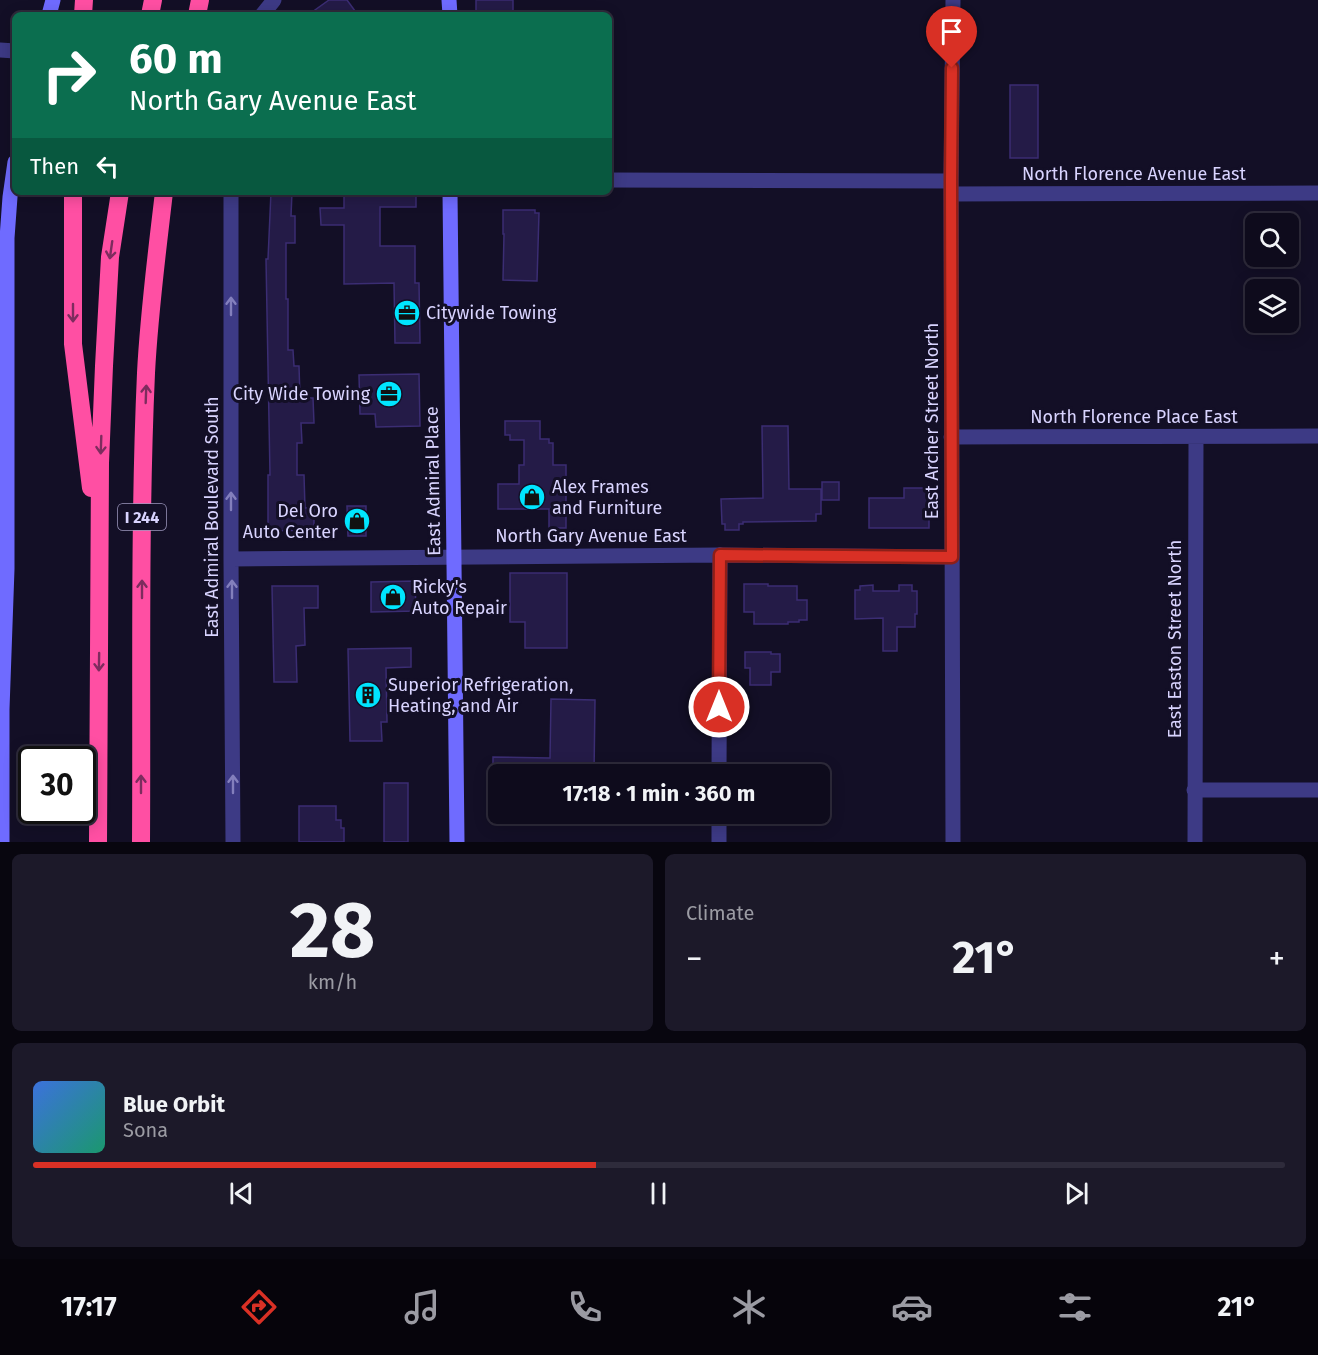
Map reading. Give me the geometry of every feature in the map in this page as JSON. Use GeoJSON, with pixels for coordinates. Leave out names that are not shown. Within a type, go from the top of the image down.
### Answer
{"type":"FeatureCollection","features":[{"type":"Feature","properties":{"kind":"highway"},"geometry":{"type":"LineString","coordinates":[[73,195],[73,344],[100,562]]}},
{"type":"Feature","properties":{"kind":"highway","name":"I 244"},"geometry":{"type":"LineString","coordinates":[[98,842],[100,463],[110,257],[120,195]]}},
{"type":"Feature","properties":{"kind":"highway","name":"I 244"},"geometry":{"type":"LineString","coordinates":[[141,842],[142,503],[146,372],[164,195]]}},
{"type":"Feature","properties":{"kind":"main road"},"geometry":{"type":"LineString","coordinates":[[2,842],[2,709],[7,569],[3,282],[12,183]]}},
{"type":"Feature","properties":{"kind":"main road","name":"East Admiral Place"},"geometry":{"type":"LineString","coordinates":[[450,195],[457,842]]}},
{"type":"Feature","properties":{"kind":"street"},"geometry":{"type":"LineString","coordinates":[[264,12],[274,0]]}},
{"type":"Feature","properties":{"kind":"street","name":"East Archer Street North"},"geometry":{"type":"LineString","coordinates":[[953,0],[951,188],[953,842]]}},
{"type":"Feature","properties":{"kind":"street","name":"North Florence Avenue East"},"geometry":{"type":"LineString","coordinates":[[612,180],[1318,193]]}},
{"type":"Feature","properties":{"kind":"street","name":"East Admiral Boulevard South"},"geometry":{"type":"LineString","coordinates":[[231,195],[233,842]]}},
{"type":"Feature","properties":{"kind":"street","name":"East Easton Street North"},"geometry":{"type":"LineString","coordinates":[[1195,842],[1196,436]]}},
{"type":"Feature","properties":{"kind":"street","name":"North Florence Place East"},"geometry":{"type":"LineString","coordinates":[[951,437],[1318,436]]}},
{"type":"Feature","properties":{"kind":"street"},"geometry":{"type":"LineString","coordinates":[[719,764],[720,555]]}},
{"type":"Feature","properties":{"kind":"street","name":"North Gary Avenue East"},"geometry":{"type":"LineString","coordinates":[[231,559],[720,555],[952,557]]}},
{"type":"Feature","properties":{"kind":"street"},"geometry":{"type":"LineString","coordinates":[[1194,790],[1318,790]]}},
{"type":"Feature","properties":{"kind":"street"},"geometry":{"type":"LineString","coordinates":[[718,842],[719,824]]}},
{"type":"Feature","properties":{"kind":"building"},"geometry":{"type":"Polygon","coordinates":[[[329,0],[347,0],[356,12],[312,12],[329,0]]]}},
{"type":"Feature","properties":{"kind":"building"},"geometry":{"type":"Polygon","coordinates":[[[476,0],[513,0],[513,12],[476,12],[476,0]]]}},
{"type":"Feature","properties":{"kind":"building"},"geometry":{"type":"Polygon","coordinates":[[[1010,85],[1038,85],[1038,158],[1010,158],[1010,85]]]}},
{"type":"Feature","properties":{"kind":"building"},"geometry":{"type":"Polygon","coordinates":[[[271,195],[292,195],[291,216],[295,216],[295,243],[286,243],[288,350],[293,350],[294,366],[299,366],[300,398],[313,398],[314,423],[301,423],[302,443],[297,443],[297,475],[304,475],[305,508],[314,508],[314,530],[268,531],[268,475],[270,475],[266,259],[268,259],[271,195]]]}},
{"type":"Feature","properties":{"kind":"building","name":"Citywide Towing"},"geometry":{"type":"Polygon","coordinates":[[[344,195],[416,195],[416,207],[380,207],[380,246],[415,246],[415,283],[419,283],[420,343],[395,343],[394,283],[344,284],[344,225],[321,225],[320,208],[344,208],[344,195]]]}},
{"type":"Feature","properties":{"kind":"building"},"geometry":{"type":"Polygon","coordinates":[[[503,210],[535,210],[535,213],[539,213],[537,281],[503,280],[503,210]]]}},
{"type":"Feature","properties":{"kind":"building","name":"City Wide Towing"},"geometry":{"type":"Polygon","coordinates":[[[419,374],[420,426],[376,427],[375,414],[360,414],[359,375],[419,374]]]}},
{"type":"Feature","properties":{"kind":"building","name":"Alex Frames and Furniture"},"geometry":{"type":"Polygon","coordinates":[[[505,421],[540,421],[540,439],[549,439],[549,443],[553,443],[553,465],[566,465],[566,528],[549,528],[549,509],[498,509],[498,484],[519,484],[519,465],[524,465],[524,440],[510,440],[510,435],[505,435],[505,421]]]}},
{"type":"Feature","properties":{"kind":"building"},"geometry":{"type":"Polygon","coordinates":[[[762,426],[788,426],[789,489],[821,489],[821,514],[816,514],[816,521],[743,522],[739,524],[739,530],[725,530],[725,524],[722,524],[721,499],[763,498],[762,426]]]}},
{"type":"Feature","properties":{"kind":"building"},"geometry":{"type":"Polygon","coordinates":[[[822,482],[839,482],[839,500],[822,500],[822,482]]]}},
{"type":"Feature","properties":{"kind":"building"},"geometry":{"type":"Polygon","coordinates":[[[904,488],[929,488],[929,528],[869,528],[869,498],[904,498],[904,488]]]}},
{"type":"Feature","properties":{"kind":"building","name":"Del Oro Auto Center"},"geometry":{"type":"Polygon","coordinates":[[[347,506],[366,506],[366,536],[348,536],[347,506]]]}},
{"type":"Feature","properties":{"kind":"building"},"geometry":{"type":"Polygon","coordinates":[[[510,573],[567,573],[567,648],[525,648],[525,622],[510,622],[510,573]]]}},
{"type":"Feature","properties":{"kind":"building","name":"Ricky's Auto Repair"},"geometry":{"type":"Polygon","coordinates":[[[415,581],[416,611],[371,612],[371,582],[415,581]]]}},
{"type":"Feature","properties":{"kind":"building"},"geometry":{"type":"Polygon","coordinates":[[[744,584],[797,586],[797,600],[807,600],[807,620],[788,622],[788,624],[754,624],[754,612],[744,612],[744,584]]]}},
{"type":"Feature","properties":{"kind":"building"},"geometry":{"type":"Polygon","coordinates":[[[873,585],[873,591],[899,591],[899,585],[912,585],[912,591],[917,591],[915,627],[897,627],[897,651],[883,651],[883,618],[855,619],[855,590],[860,590],[860,586],[873,585]]]}},
{"type":"Feature","properties":{"kind":"building"},"geometry":{"type":"Polygon","coordinates":[[[272,586],[318,586],[318,608],[304,608],[305,645],[296,646],[297,682],[274,682],[272,586]]]}},
{"type":"Feature","properties":{"kind":"building","name":"Superior Refrigeration, Heating, and Air"},"geometry":{"type":"Polygon","coordinates":[[[411,648],[411,667],[386,668],[387,722],[381,722],[382,741],[350,741],[348,649],[411,648]]]}},
{"type":"Feature","properties":{"kind":"building"},"geometry":{"type":"Polygon","coordinates":[[[745,652],[780,654],[780,672],[771,672],[771,685],[750,685],[750,668],[745,668],[745,652]]]}},
{"type":"Feature","properties":{"kind":"building"},"geometry":{"type":"Polygon","coordinates":[[[551,699],[595,700],[594,764],[493,764],[493,757],[550,758],[551,699]]]}},
{"type":"Feature","properties":{"kind":"building"},"geometry":{"type":"Polygon","coordinates":[[[384,783],[408,783],[408,842],[384,842],[384,783]]]}},
{"type":"Feature","properties":{"kind":"building"},"geometry":{"type":"Polygon","coordinates":[[[299,806],[336,806],[336,820],[341,820],[341,828],[344,828],[344,842],[299,842],[299,806]]]}},
{"type":"Feature","properties":{"kind":"place","name":"Citywide Towing"},"geometry":{"type":"Point","coordinates":[407,313]}},
{"type":"Feature","properties":{"kind":"place","name":"City Wide Towing"},"geometry":{"type":"Point","coordinates":[389,394]}},
{"type":"Feature","properties":{"kind":"place","name":"Alex Frames and Furniture"},"geometry":{"type":"Point","coordinates":[532,497]}},
{"type":"Feature","properties":{"kind":"place","name":"Del Oro Auto Center"},"geometry":{"type":"Point","coordinates":[357,521]}},
{"type":"Feature","properties":{"kind":"place","name":"Ricky's Auto Repair"},"geometry":{"type":"Point","coordinates":[393,597]}},
{"type":"Feature","properties":{"kind":"place","name":"Superior Refrigeration, Heating, and Air"},"geometry":{"type":"Point","coordinates":[368,695]}},
{"type":"Feature","properties":{"kind":"route"},"geometry":{"type":"LineString","coordinates":[[719,707],[720,555],[952,557],[952,68]]}}]}
